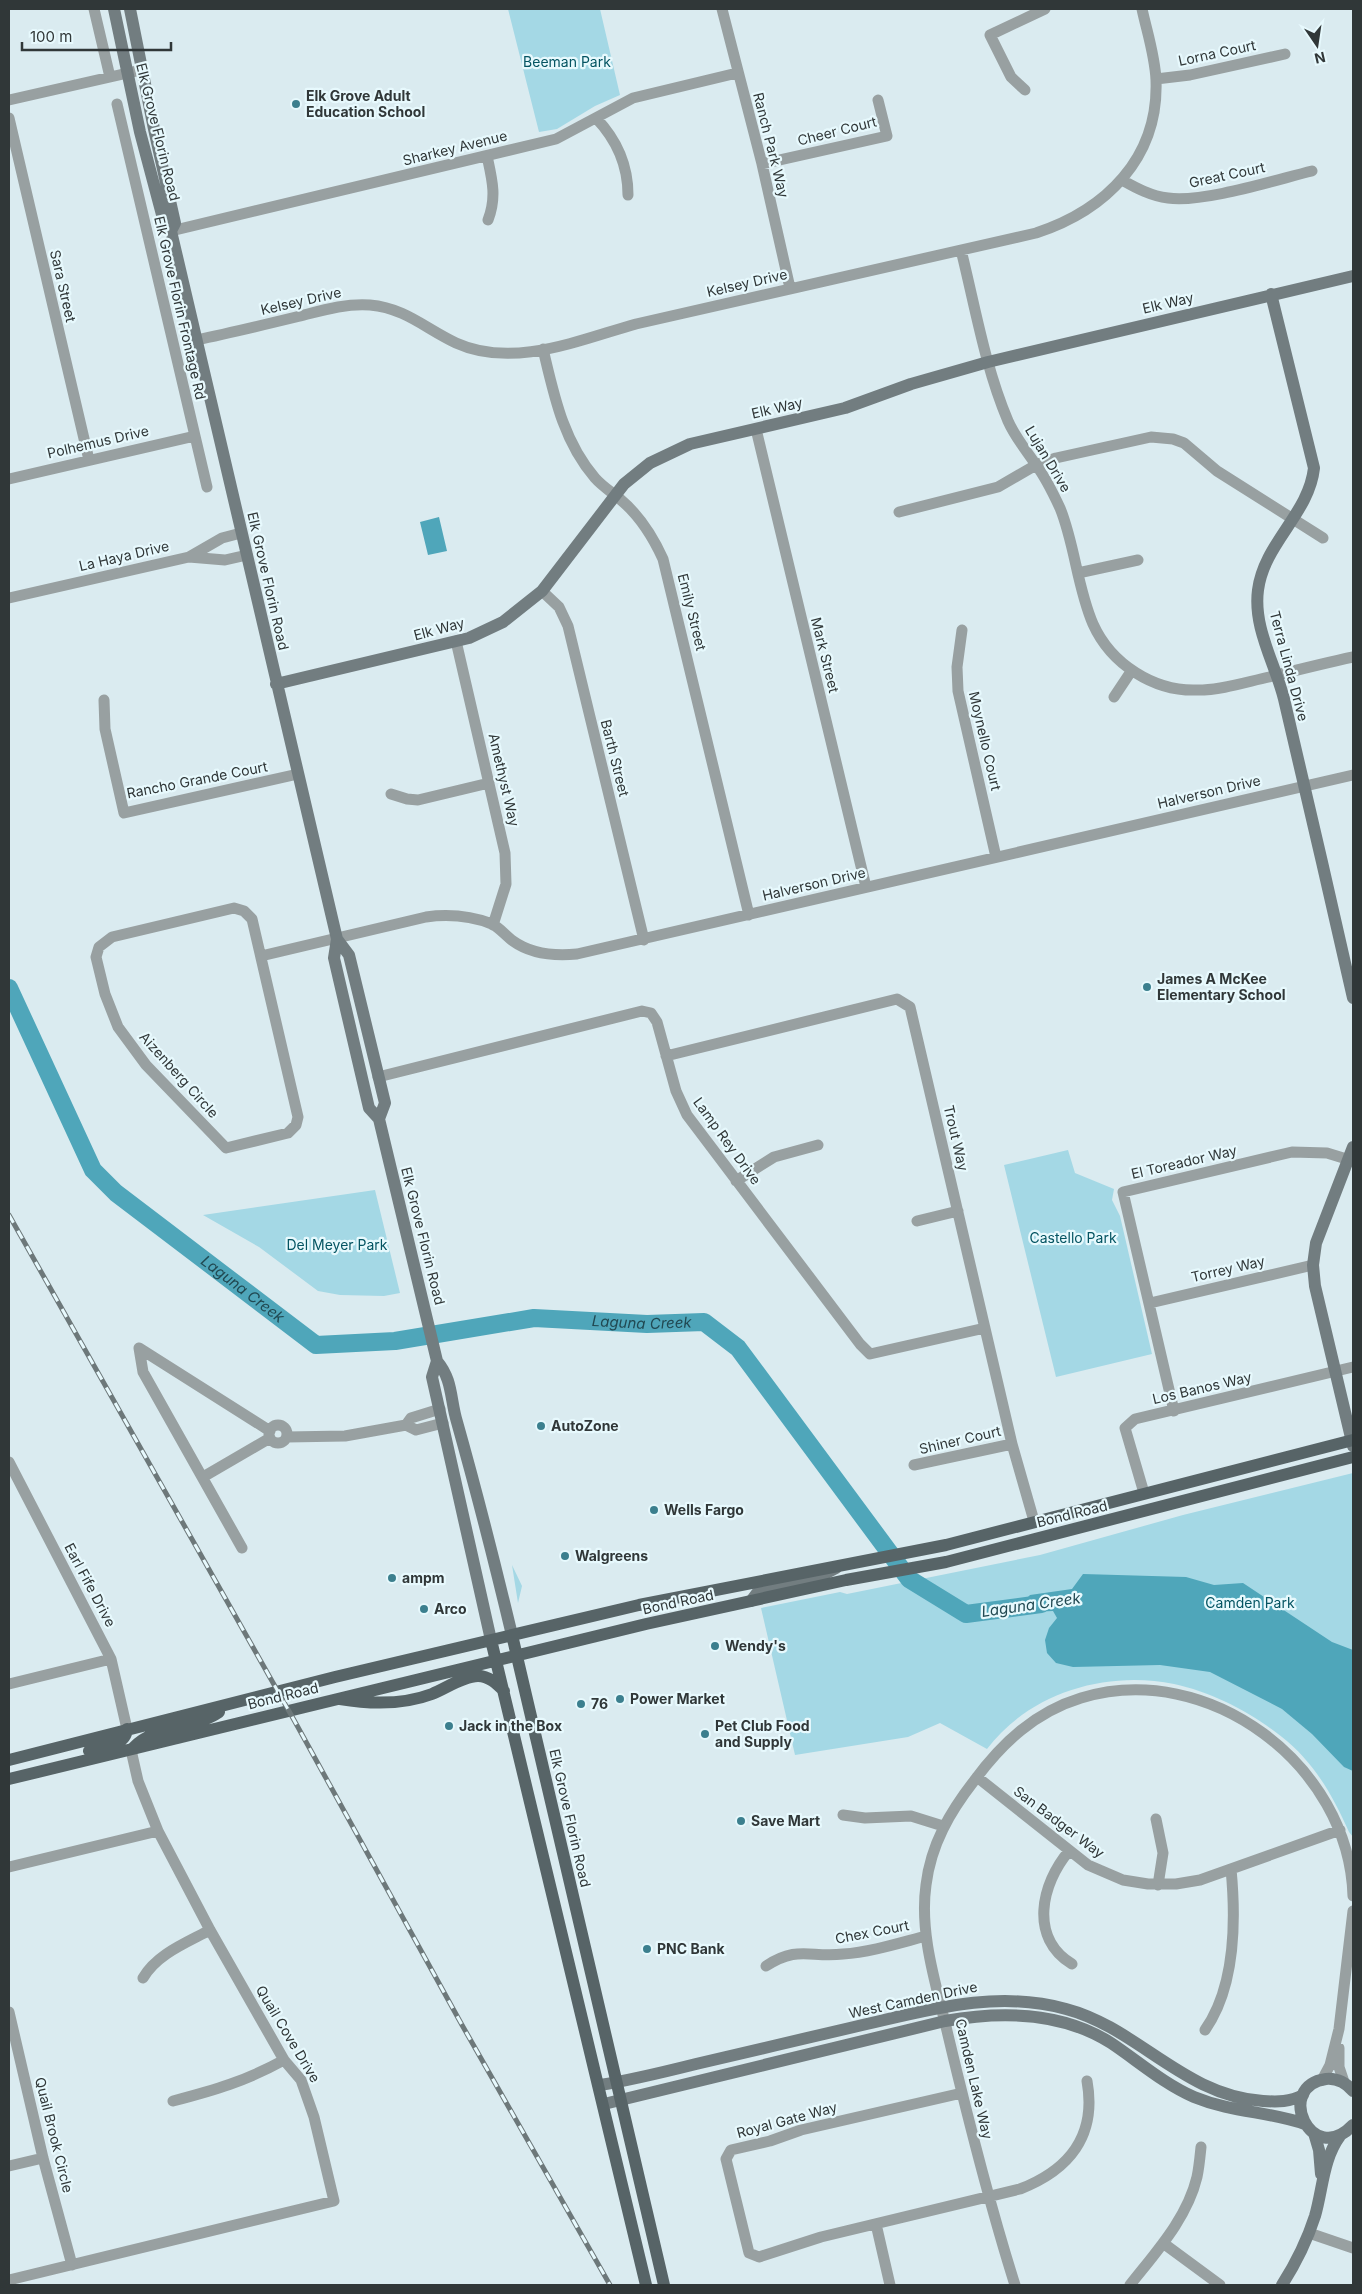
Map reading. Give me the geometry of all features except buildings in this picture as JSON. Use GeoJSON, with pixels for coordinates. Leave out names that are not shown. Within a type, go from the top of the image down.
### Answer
{"type":"FeatureCollection","features":[{"type":"Feature","properties":{"kind":"main road","name":"Bond Road"},"geometry":{"type":"LineString","coordinates":[[9,1760],[234,1702],[639,1605],[946,1545],[1144,1493],[1353,1442]]}},
{"type":"Feature","properties":{"kind":"main road","name":"Bond Road"},"geometry":{"type":"LineString","coordinates":[[14,1778],[517,1654],[751,1601],[946,1562],[1353,1457]]}},
{"type":"Feature","properties":{"kind":"main road","name":"Elk Grove Florin Road"},"geometry":{"type":"LineString","coordinates":[[512,1635],[664,2285]]}},
{"type":"Feature","properties":{"kind":"main road","name":"Elk Grove Florin Road"},"geometry":{"type":"LineString","coordinates":[[492,1640],[600,2085],[646,2285]]}},
{"type":"Feature","properties":{"kind":"main road"},"geometry":{"type":"LineString","coordinates":[[335,1698],[365,1703],[404,1701],[429,1695],[478,1676],[493,1680],[504,1691]]}},
{"type":"Feature","properties":{"kind":"main road"},"geometry":{"type":"LineString","coordinates":[[131,1750],[146,1737],[215,1715],[234,1702]]}},
{"type":"Feature","properties":{"kind":"main road"},"geometry":{"type":"LineString","coordinates":[[14,1778],[32,1766],[120,1742],[125,1738],[127,1730]]}},
{"type":"Feature","properties":{"kind":"main road"},"geometry":{"type":"LineString","coordinates":[[548,1872],[560,1883],[566,1902],[574,1902]]}},
{"type":"Feature","properties":{"kind":"main road"},"geometry":{"type":"LineString","coordinates":[[563,1933],[572,1939],[579,1964],[594,1989]]}},
{"type":"Feature","properties":{"kind":"street"},"geometry":{"type":"LineString","coordinates":[[94,9],[110,77]]}},
{"type":"Feature","properties":{"kind":"street","name":"Elk Grove Florin Road"},"geometry":{"type":"LineString","coordinates":[[114,9],[140,132],[165,226],[171,231],[298,774],[336,938],[334,958],[369,1108],[379,1118],[437,1361],[447,1373],[456,1420],[467,1453],[512,1635]]}},
{"type":"Feature","properties":{"kind":"street","name":"Elk Grove Florin Road"},"geometry":{"type":"LineString","coordinates":[[130,9],[175,223],[171,231]]}},
{"type":"Feature","properties":{"kind":"street","name":"Ranch Park Way"},"geometry":{"type":"LineString","coordinates":[[724,9],[737,73],[762,164],[790,288]]}},
{"type":"Feature","properties":{"kind":"street"},"geometry":{"type":"LineString","coordinates":[[1025,90],[1011,77],[990,35],[1045,9]]}},
{"type":"Feature","properties":{"kind":"street","name":"Kelsey Drive"},"geometry":{"type":"LineString","coordinates":[[196,340],[338,306],[364,305],[401,312],[448,339],[478,350],[509,354],[543,349],[604,335],[636,324],[1036,233],[1063,224],[1088,210],[1122,180],[1138,156],[1150,127],[1155,103],[1156,79],[1142,9]]}},
{"type":"Feature","properties":{"kind":"street","name":"Lorna Court"},"geometry":{"type":"LineString","coordinates":[[1156,79],[1190,76],[1285,54]]}},
{"type":"Feature","properties":{"kind":"street"},"geometry":{"type":"LineString","coordinates":[[9,100],[142,70]]}},
{"type":"Feature","properties":{"kind":"street","name":"Sharkey Avenue"},"geometry":{"type":"LineString","coordinates":[[171,231],[556,139],[633,98],[737,73]]}},
{"type":"Feature","properties":{"kind":"street","name":"Cheer Court"},"geometry":{"type":"LineString","coordinates":[[762,164],[886,136],[878,100]]}},
{"type":"Feature","properties":{"kind":"street","name":"Elk Grove Florin Frontage Rd"},"geometry":{"type":"LineString","coordinates":[[116,104],[207,487]]}},
{"type":"Feature","properties":{"kind":"street","name":"Sara Street"},"geometry":{"type":"LineString","coordinates":[[9,118],[89,460]]}},
{"type":"Feature","properties":{"kind":"street"},"geometry":{"type":"LineString","coordinates":[[596,118],[607,129],[619,149],[627,172],[628,195]]}},
{"type":"Feature","properties":{"kind":"street"},"geometry":{"type":"LineString","coordinates":[[124,136],[140,132]]}},
{"type":"Feature","properties":{"kind":"street"},"geometry":{"type":"LineString","coordinates":[[487,156],[494,188],[494,199],[488,220]]}},
{"type":"Feature","properties":{"kind":"street","name":"Great Court"},"geometry":{"type":"LineString","coordinates":[[1122,180],[1145,192],[1180,199],[1203,196],[1312,171]]}},
{"type":"Feature","properties":{"kind":"street","name":"Lujan Drive"},"geometry":{"type":"LineString","coordinates":[[961,250],[988,362],[1009,422],[1054,494],[1063,516],[1090,616],[1097,632],[1114,656],[1132,670],[1163,685],[1198,690],[1276,675],[1353,657]]}},
{"type":"Feature","properties":{"kind":"street","name":"Elk Way"},"geometry":{"type":"LineString","coordinates":[[276,684],[456,641],[481,633],[503,622],[542,591],[614,495],[641,470],[669,452],[690,444],[845,408],[911,384],[988,362],[1353,276]]}},
{"type":"Feature","properties":{"kind":"street","name":"Terra Linda Drive"},"geometry":{"type":"LineString","coordinates":[[1271,294],[1314,457],[1314,468],[1310,489],[1267,558],[1258,591],[1261,625],[1283,697],[1353,998]]}},
{"type":"Feature","properties":{"kind":"street","name":"Emily Street"},"geometry":{"type":"LineString","coordinates":[[543,349],[557,410],[573,446],[595,478],[634,512],[658,547],[667,572],[749,915]]}},
{"type":"Feature","properties":{"kind":"street","name":"Mark Street"},"geometry":{"type":"LineString","coordinates":[[756,429],[866,888]]}},
{"type":"Feature","properties":{"kind":"street","name":"Polhemus Drive"},"geometry":{"type":"LineString","coordinates":[[9,478],[194,436]]}},
{"type":"Feature","properties":{"kind":"street"},"geometry":{"type":"LineString","coordinates":[[899,512],[998,487],[1036,465],[1151,437],[1173,439],[1193,449],[1217,471],[1323,538]]}},
{"type":"Feature","properties":{"kind":"street"},"geometry":{"type":"LineString","coordinates":[[189,557],[222,538],[242,533]]}},
{"type":"Feature","properties":{"kind":"street","name":"La Haya Drive"},"geometry":{"type":"LineString","coordinates":[[9,597],[189,557],[225,560],[247,555]]}},
{"type":"Feature","properties":{"kind":"street"},"geometry":{"type":"LineString","coordinates":[[1078,573],[1138,560]]}},
{"type":"Feature","properties":{"kind":"street","name":"Barth Street"},"geometry":{"type":"LineString","coordinates":[[542,591],[559,607],[568,626],[644,940]]}},
{"type":"Feature","properties":{"kind":"street","name":"Moynello Court"},"geometry":{"type":"LineString","coordinates":[[962,630],[957,660],[958,691],[996,857]]}},
{"type":"Feature","properties":{"kind":"street","name":"Amethyst Way"},"geometry":{"type":"LineString","coordinates":[[456,641],[506,863],[504,895],[493,925]]}},
{"type":"Feature","properties":{"kind":"street"},"geometry":{"type":"LineString","coordinates":[[1114,697],[1132,670]]}},
{"type":"Feature","properties":{"kind":"street","name":"Rancho Grande Court"},"geometry":{"type":"LineString","coordinates":[[104,700],[105,729],[124,812],[298,774]]}},
{"type":"Feature","properties":{"kind":"street","name":"Halverson Drive"},"geometry":{"type":"LineString","coordinates":[[336,938],[434,916],[457,916],[493,925],[519,944],[534,950],[556,954],[578,954],[1353,774]]}},
{"type":"Feature","properties":{"kind":"street"},"geometry":{"type":"LineString","coordinates":[[391,794],[406,799],[418,800],[489,783]]}},
{"type":"Feature","properties":{"kind":"street","name":"Aizenberg Circle"},"geometry":{"type":"LineString","coordinates":[[234,908],[244,911],[252,919],[261,956],[298,1117],[296,1125],[288,1133],[226,1148],[131,1047],[118,1027],[105,994],[97,962],[97,951],[103,942],[112,937],[234,908]]}},
{"type":"Feature","properties":{"kind":"street"},"geometry":{"type":"LineString","coordinates":[[261,956],[336,938]]}},
{"type":"Feature","properties":{"kind":"street","name":"Elk Grove Florin Road"},"geometry":{"type":"LineString","coordinates":[[336,938],[349,955],[385,1104],[379,1118]]}},
{"type":"Feature","properties":{"kind":"street","name":"Trout Way"},"geometry":{"type":"LineString","coordinates":[[666,1056],[897,999],[910,1007],[1012,1444],[1034,1521]]}},
{"type":"Feature","properties":{"kind":"street","name":"Lamp Rey Drive"},"geometry":{"type":"LineString","coordinates":[[378,1077],[642,1011],[651,1013],[657,1022],[682,1106],[736,1181],[860,1344],[870,1354],[985,1328]]}},
{"type":"Feature","properties":{"kind":"street"},"geometry":{"type":"LineString","coordinates":[[736,1181],[774,1157],[818,1145]]}},
{"type":"Feature","properties":{"kind":"street","name":"El Toreador Way"},"geometry":{"type":"LineString","coordinates":[[1174,1411],[1123,1192],[1292,1152],[1352,1156]]}},
{"type":"Feature","properties":{"kind":"street"},"geometry":{"type":"LineString","coordinates":[[1352,1156],[1316,1243],[1313,1265],[1315,1286],[1353,1442]]}},
{"type":"Feature","properties":{"kind":"street"},"geometry":{"type":"LineString","coordinates":[[917,1221],[958,1211]]}},
{"type":"Feature","properties":{"kind":"street","name":"Torrey Way"},"geometry":{"type":"LineString","coordinates":[[1150,1303],[1313,1265]]}},
{"type":"Feature","properties":{"kind":"street"},"geometry":{"type":"LineString","coordinates":[[242,1548],[143,1372],[139,1348],[270,1434],[279,1443],[287,1437],[345,1436],[406,1425],[416,1430],[443,1423]]}},
{"type":"Feature","properties":{"kind":"street","name":"Elk Grove Florin Road"},"geometry":{"type":"LineString","coordinates":[[437,1361],[432,1377],[492,1640]]}},
{"type":"Feature","properties":{"kind":"street","name":"Los Banos Way"},"geometry":{"type":"LineString","coordinates":[[1144,1493],[1125,1428],[1135,1419],[1353,1367]]}},
{"type":"Feature","properties":{"kind":"street"},"geometry":{"type":"LineString","coordinates":[[406,1425],[411,1418],[440,1409],[448,1410],[456,1443],[467,1453]]}},
{"type":"Feature","properties":{"kind":"street"},"geometry":{"type":"LineString","coordinates":[[203,1477],[270,1434]]}},
{"type":"Feature","properties":{"kind":"street","name":"Shiner Court"},"geometry":{"type":"LineString","coordinates":[[914,1466],[1012,1444]]}},
{"type":"Feature","properties":{"kind":"street","name":"Earl Fife Drive"},"geometry":{"type":"LineString","coordinates":[[9,1462],[112,1659],[127,1730]]}},
{"type":"Feature","properties":{"kind":"street"},"geometry":{"type":"LineString","coordinates":[[751,1601],[757,1593],[815,1579],[849,1563]]}},
{"type":"Feature","properties":{"kind":"street"},"geometry":{"type":"LineString","coordinates":[[9,1684],[112,1659]]}},
{"type":"Feature","properties":{"kind":"street","name":"Camden Lake Way"},"geometry":{"type":"LineString","coordinates":[[1015,2285],[988,2197],[962,2093],[926,1936],[924,1912],[931,1859],[943,1826],[994,1755],[1023,1728],[1056,1708],[1080,1698],[1106,1692],[1132,1690],[1160,1691],[1185,1696],[1210,1705],[1254,1727],[1277,1743],[1307,1772],[1320,1790],[1340,1830],[1350,1864],[1353,1896]]}},
{"type":"Feature","properties":{"kind":"street","name":"Quail Cove Drive"},"geometry":{"type":"LineString","coordinates":[[9,2280],[334,2201],[310,2101],[301,2080],[284,2060],[210,1930],[158,1831],[138,1781],[131,1750]]}},
{"type":"Feature","properties":{"kind":"street","name":"San Badger Way"},"geometry":{"type":"LineString","coordinates":[[977,1777],[1088,1865],[1111,1876],[1135,1882],[1158,1885],[1188,1883],[1231,1870],[1340,1830]]}},
{"type":"Feature","properties":{"kind":"street"},"geometry":{"type":"LineString","coordinates":[[843,1815],[865,1818],[911,1816],[943,1826]]}},
{"type":"Feature","properties":{"kind":"street"},"geometry":{"type":"LineString","coordinates":[[1156,1819],[1163,1853],[1158,1885]]}},
{"type":"Feature","properties":{"kind":"street"},"geometry":{"type":"LineString","coordinates":[[9,1867],[158,1831]]}},
{"type":"Feature","properties":{"kind":"street"},"geometry":{"type":"LineString","coordinates":[[1070,1851],[1051,1879],[1045,1899],[1044,1921],[1049,1942],[1055,1951],[1072,1964]]}},
{"type":"Feature","properties":{"kind":"street"},"geometry":{"type":"LineString","coordinates":[[1205,2030],[1219,2006],[1227,1978],[1233,1922],[1231,1870]]}},
{"type":"Feature","properties":{"kind":"street"},"geometry":{"type":"LineString","coordinates":[[1322,2080],[1330,2066],[1338,2029],[1353,1911]]}},
{"type":"Feature","properties":{"kind":"street"},"geometry":{"type":"LineString","coordinates":[[143,1978],[150,1965],[158,1959],[210,1930]]}},
{"type":"Feature","properties":{"kind":"street","name":"Chex Court"},"geometry":{"type":"LineString","coordinates":[[766,1966],[788,1954],[799,1952],[844,1954],[926,1936]]}},
{"type":"Feature","properties":{"kind":"street","name":"West Camden Drive"},"geometry":{"type":"LineString","coordinates":[[600,2085],[616,2083],[942,2007],[1007,1999],[1068,2009],[1117,2031],[1173,2069],[1213,2089],[1255,2100],[1278,2102],[1296,2099],[1303,2095]]}},
{"type":"Feature","properties":{"kind":"street","name":"Quail Brook Circle"},"geometry":{"type":"LineString","coordinates":[[9,2012],[42,2158],[72,2265]]}},
{"type":"Feature","properties":{"kind":"street","name":"West Camden Drive"},"geometry":{"type":"LineString","coordinates":[[604,2104],[945,2021],[997,2014],[1028,2016],[1066,2024],[1109,2042],[1153,2073],[1192,2096],[1233,2110],[1288,2118],[1304,2124]]}},
{"type":"Feature","properties":{"kind":"street"},"geometry":{"type":"LineString","coordinates":[[1338,2029],[1340,2067],[1349,2087]]}},
{"type":"Feature","properties":{"kind":"street"},"geometry":{"type":"LineString","coordinates":[[173,2101],[231,2086],[284,2060]]}},
{"type":"Feature","properties":{"kind":"street"},"geometry":{"type":"LineString","coordinates":[[1322,2182],[1320,2150],[1314,2134],[1304,2124],[1300,2110],[1303,2095],[1314,2083],[1322,2080],[1330,2079],[1349,2087]]}},
{"type":"Feature","properties":{"kind":"street","name":"Royal Gate Way"},"geometry":{"type":"LineString","coordinates":[[962,2093],[801,2130],[770,2141],[731,2150],[726,2159],[749,2253],[759,2257],[821,2237],[988,2197],[1039,2182],[1062,2166],[1077,2147],[1088,2120],[1090,2094],[1087,2081]]}},
{"type":"Feature","properties":{"kind":"street"},"geometry":{"type":"LineString","coordinates":[[1282,2285],[1297,2262],[1309,2232],[1330,2151],[1340,2136],[1353,2125]]}},
{"type":"Feature","properties":{"kind":"street"},"geometry":{"type":"LineString","coordinates":[[1314,2134],[1332,2138],[1340,2136]]}},
{"type":"Feature","properties":{"kind":"street"},"geometry":{"type":"LineString","coordinates":[[1130,2285],[1163,2243],[1190,2197],[1196,2178],[1201,2147]]}},
{"type":"Feature","properties":{"kind":"street"},"geometry":{"type":"LineString","coordinates":[[9,2166],[42,2158]]}},
{"type":"Feature","properties":{"kind":"street"},"geometry":{"type":"LineString","coordinates":[[876,2224],[890,2285]]}},
{"type":"Feature","properties":{"kind":"street"},"geometry":{"type":"LineString","coordinates":[[1309,2232],[1353,2248]]}},
{"type":"Feature","properties":{"kind":"street"},"geometry":{"type":"LineString","coordinates":[[1163,2243],[1220,2285]]}},
{"type":"Feature","properties":{"kind":"green space","name":"Beeman Park"},"geometry":{"type":"Polygon","coordinates":[[[508,9],[600,9],[620,95],[595,106],[557,129],[539,132],[508,9]]]}},
{"type":"Feature","properties":{"kind":"green space","name":"Castello Park"},"geometry":{"type":"Polygon","coordinates":[[[1068,1150],[1075,1173],[1114,1189],[1112,1200],[1120,1216],[1152,1354],[1056,1377],[1004,1165],[1068,1150]]]}},
{"type":"Feature","properties":{"kind":"green space","name":"Del Meyer Park"},"geometry":{"type":"Polygon","coordinates":[[[375,1190],[400,1293],[384,1296],[340,1295],[318,1291],[259,1247],[203,1215],[375,1190]]]}},
{"type":"Feature","properties":{"kind":"green space","name":"Camden Park"},"geometry":{"type":"Polygon","coordinates":[[[1353,1473],[1353,1837],[1322,1780],[1304,1757],[1282,1737],[1245,1712],[1203,1692],[1174,1684],[1148,1680],[1122,1680],[1096,1684],[1071,1690],[1047,1700],[1024,1713],[1004,1730],[987,1749],[940,1723],[908,1737],[795,1755],[761,1608],[840,1592],[847,1594],[1040,1555],[1183,1515],[1353,1473]]]}},
{"type":"Feature","properties":{"kind":"green space"},"geometry":{"type":"Polygon","coordinates":[[[512,1565],[522,1586],[518,1603],[512,1565]]]}},
{"type":"Feature","properties":{"kind":"water"},"geometry":{"type":"Polygon","coordinates":[[[439,517],[447,551],[428,555],[420,522],[439,517]]]}},
{"type":"Feature","properties":{"kind":"water"},"geometry":{"type":"Polygon","coordinates":[[[1083,1574],[1186,1577],[1214,1585],[1243,1583],[1332,1642],[1353,1650],[1353,1771],[1344,1767],[1312,1734],[1282,1709],[1210,1672],[1160,1665],[1073,1667],[1056,1663],[1047,1653],[1045,1640],[1049,1628],[1057,1618],[1053,1611],[1030,1612],[1018,1607],[1030,1595],[1072,1589],[1083,1574]]]}},
{"type":"Feature","properties":{"kind":"waterway","name":"Laguna Creek"},"geometry":{"type":"LineString","coordinates":[[9,988],[93,1170],[116,1193],[316,1345],[395,1341],[534,1318],[647,1324],[704,1322],[738,1348],[909,1579],[966,1614],[1041,1604]]}},
{"type":"Feature","properties":{"kind":"railway"},"geometry":{"type":"LineString","coordinates":[[9,1215],[294,1720],[462,2025],[610,2285]]}},
{"type":"Feature","properties":{"kind":"place","name":"Elk Grove Adult Education School"},"geometry":{"type":"Point","coordinates":[296,104]}},
{"type":"Feature","properties":{"kind":"place","name":"James A McKee Elementary School"},"geometry":{"type":"Point","coordinates":[1147,987]}},
{"type":"Feature","properties":{"kind":"place","name":"AutoZone"},"geometry":{"type":"Point","coordinates":[541,1426]}},
{"type":"Feature","properties":{"kind":"place","name":"Wells Fargo"},"geometry":{"type":"Point","coordinates":[654,1510]}},
{"type":"Feature","properties":{"kind":"place","name":"Walgreens"},"geometry":{"type":"Point","coordinates":[565,1556]}},
{"type":"Feature","properties":{"kind":"place","name":"ampm"},"geometry":{"type":"Point","coordinates":[392,1578]}},
{"type":"Feature","properties":{"kind":"place","name":"Arco"},"geometry":{"type":"Point","coordinates":[424,1609]}},
{"type":"Feature","properties":{"kind":"place","name":"Wendy's"},"geometry":{"type":"Point","coordinates":[715,1646]}},
{"type":"Feature","properties":{"kind":"place","name":"Power Market"},"geometry":{"type":"Point","coordinates":[620,1699]}},
{"type":"Feature","properties":{"kind":"place","name":"76"},"geometry":{"type":"Point","coordinates":[581,1704]}},
{"type":"Feature","properties":{"kind":"place","name":"Jack in the Box"},"geometry":{"type":"Point","coordinates":[449,1726]}},
{"type":"Feature","properties":{"kind":"place","name":"Pet Club Food and Supply"},"geometry":{"type":"Point","coordinates":[705,1734]}},
{"type":"Feature","properties":{"kind":"place","name":"Save Mart"},"geometry":{"type":"Point","coordinates":[741,1821]}},
{"type":"Feature","properties":{"kind":"place","name":"PNC Bank"},"geometry":{"type":"Point","coordinates":[647,1949]}}]}
